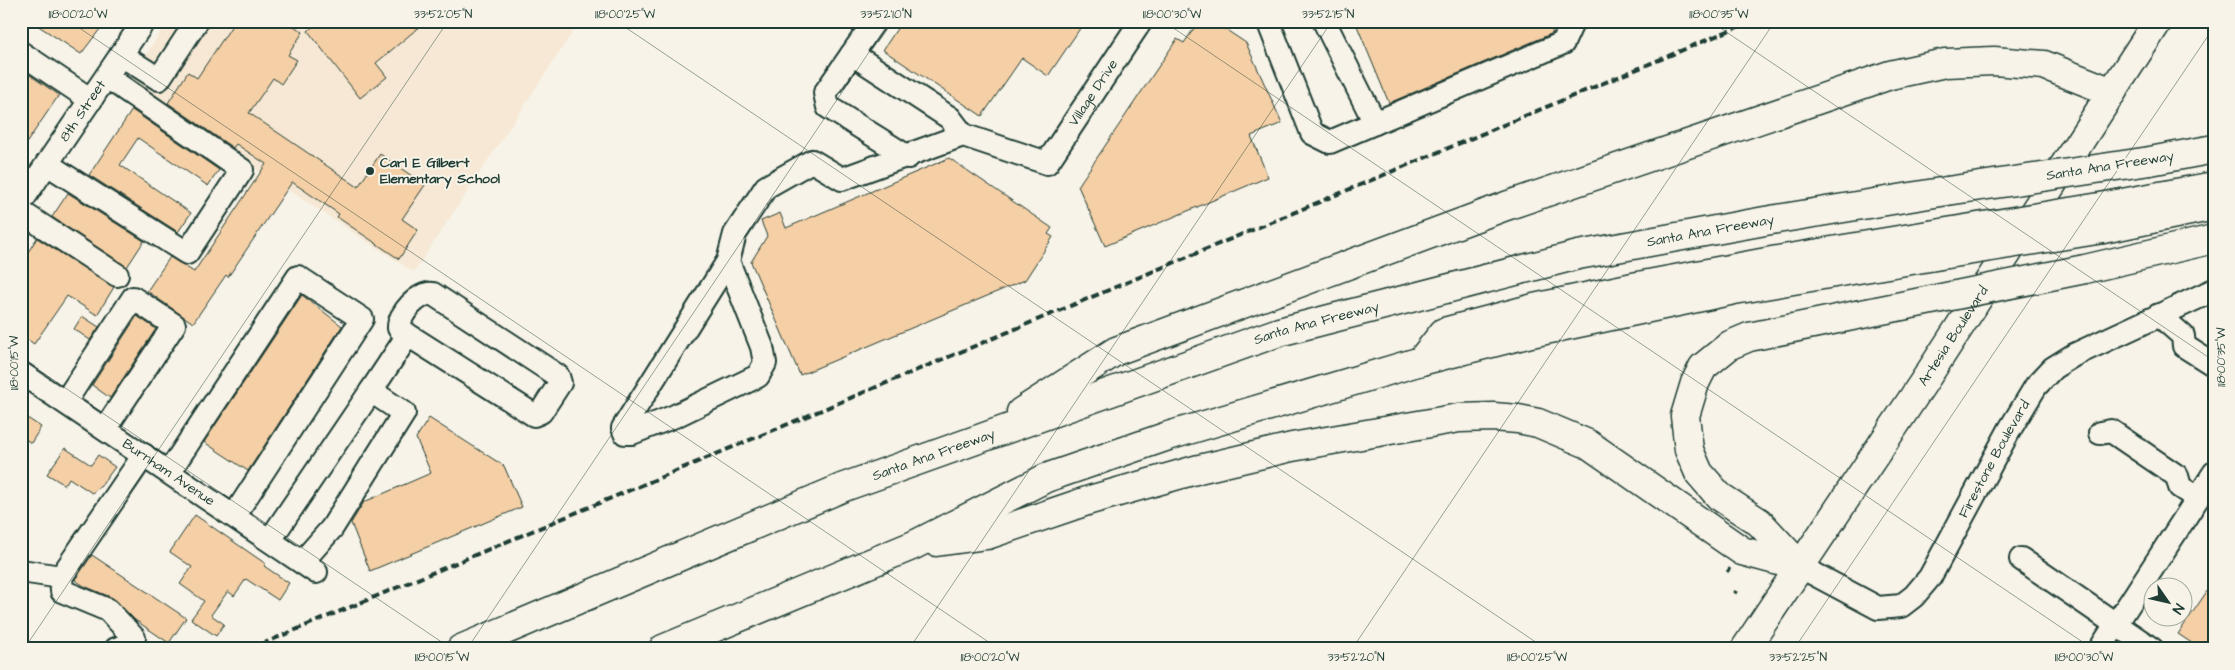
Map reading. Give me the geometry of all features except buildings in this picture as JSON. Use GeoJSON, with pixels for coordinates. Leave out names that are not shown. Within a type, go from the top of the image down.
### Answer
{"type":"FeatureCollection","features":[{"type":"Feature","properties":{"kind":"main road","name":"Artesia Boulevard"},"geometry":{"type":"LineString","coordinates":[[1745,649],[1801,567],[2158,21]]}},
{"type":"Feature","properties":{"kind":"main road"},"geometry":{"type":"LineString","coordinates":[[982,438],[1116,351],[1506,206],[1890,75],[1944,63],[1994,60],[2044,65],[2112,92]]}},
{"type":"Feature","properties":{"kind":"main road","name":"Santa Ana Freeway"},"geometry":{"type":"LineString","coordinates":[[461,649],[844,488],[1279,332],[1578,255],[1947,190],[2150,161],[2214,149]]}},
{"type":"Feature","properties":{"kind":"main road"},"geometry":{"type":"LineString","coordinates":[[2104,217],[2214,186]]}},
{"type":"Feature","properties":{"kind":"main road"},"geometry":{"type":"LineString","coordinates":[[663,649],[914,545],[1046,478],[1168,436],[1421,361],[1531,333],[1932,246],[2104,217],[2214,206]]}},
{"type":"Feature","properties":{"kind":"main road"},"geometry":{"type":"LineString","coordinates":[[1801,567],[1759,522],[1719,496],[1699,473],[1689,450],[1685,416],[1692,391],[1703,367],[1730,345],[1748,337],[2085,269],[2214,239]]}},
{"type":"Feature","properties":{"kind":"main road"},"geometry":{"type":"LineString","coordinates":[[914,545],[987,535],[1090,500],[1199,469],[1292,446],[1452,419],[1493,417],[1538,423],[1588,444],[1742,552],[1801,567]]}},
{"type":"Feature","properties":{"kind":"street","name":"8th Street"},"geometry":{"type":"LineString","coordinates":[[21,201],[144,21]]}},
{"type":"Feature","properties":{"kind":"street"},"geometry":{"type":"LineString","coordinates":[[121,55],[159,79],[197,21]]}},
{"type":"Feature","properties":{"kind":"street"},"geometry":{"type":"LineString","coordinates":[[875,21],[825,93],[828,107],[908,156]]}},
{"type":"Feature","properties":{"kind":"street","name":"Village Drive"},"geometry":{"type":"LineString","coordinates":[[962,136],[1047,163],[1140,21]]}},
{"type":"Feature","properties":{"kind":"street"},"geometry":{"type":"LineString","coordinates":[[1268,21],[1312,133],[1330,142],[1563,43],[1573,21]]}},
{"type":"Feature","properties":{"kind":"street"},"geometry":{"type":"LineString","coordinates":[[1324,21],[1375,123]]}},
{"type":"Feature","properties":{"kind":"street"},"geometry":{"type":"LineString","coordinates":[[21,53],[91,100]]}},
{"type":"Feature","properties":{"kind":"street"},"geometry":{"type":"LineString","coordinates":[[728,261],[762,347],[766,363],[758,376],[675,416],[632,433],[626,433],[623,428],[728,261],[735,234],[766,186],[812,161],[842,179],[962,136],[950,118],[852,54]]}},
{"type":"Feature","properties":{"kind":"street"},"geometry":{"type":"LineString","coordinates":[[48,164],[187,253],[242,170],[106,77]]}},
{"type":"Feature","properties":{"kind":"street"},"geometry":{"type":"LineString","coordinates":[[21,212],[117,275]]}},
{"type":"Feature","properties":{"kind":"street"},"geometry":{"type":"LineString","coordinates":[[168,472],[298,277],[362,319],[234,516]]}},
{"type":"Feature","properties":{"kind":"street","name":"Firestone Boulevard"},"geometry":{"type":"LineString","coordinates":[[1801,567],[1878,608],[1901,606],[1914,596],[1930,577],[2010,429],[2036,386],[2053,368],[2074,355],[2214,290]]}},
{"type":"Feature","properties":{"kind":"street"},"geometry":{"type":"LineString","coordinates":[[428,293],[433,294],[558,376],[560,383],[541,412],[534,416],[408,334],[399,328],[402,318],[419,296],[428,293]]}},
{"type":"Feature","properties":{"kind":"street"},"geometry":{"type":"LineString","coordinates":[[65,402],[133,298],[174,325],[105,429]]}},
{"type":"Feature","properties":{"kind":"street"},"geometry":{"type":"LineString","coordinates":[[2159,315],[2183,336],[2192,336],[2214,350]]}},
{"type":"Feature","properties":{"kind":"street"},"geometry":{"type":"LineString","coordinates":[[270,540],[408,334]]}},
{"type":"Feature","properties":{"kind":"street"},"geometry":{"type":"LineString","coordinates":[[2183,336],[2184,346],[2214,365]]}},
{"type":"Feature","properties":{"kind":"street","name":"Burnham Avenue"},"geometry":{"type":"LineString","coordinates":[[21,373],[309,567],[404,413],[371,391]]}},
{"type":"Feature","properties":{"kind":"street"},"geometry":{"type":"LineString","coordinates":[[2094,429],[2102,442],[2171,489],[2189,493]]}},
{"type":"Feature","properties":{"kind":"street"},"geometry":{"type":"LineString","coordinates":[[116,649],[130,644],[134,638],[108,610],[62,591],[60,577],[144,455]]}},
{"type":"Feature","properties":{"kind":"street"},"geometry":{"type":"LineString","coordinates":[[2100,649],[2116,624],[2189,493],[2214,473]]}},
{"type":"Feature","properties":{"kind":"street"},"geometry":{"type":"LineString","coordinates":[[2021,559],[2152,649]]}},
{"type":"Feature","properties":{"kind":"street"},"geometry":{"type":"LineString","coordinates":[[21,571],[60,577]]}},
{"type":"Feature","properties":{"kind":"path"},"geometry":{"type":"LineString","coordinates":[[1733,591],[1738,593]]}},
{"type":"Feature","properties":{"kind":"shaded area","name":"Carl E Gilbert Elementary School"},"geometry":{"type":"Polygon","coordinates":[[[168,21],[580,21],[414,272],[126,84],[168,21]]]}},
{"type":"Feature","properties":{"kind":"railway"},"geometry":{"type":"LineString","coordinates":[[250,649],[1752,21]]}},
{"type":"Feature","properties":{"kind":"place","name":"Carl E Gilbert Elementary School"},"geometry":{"type":"Point","coordinates":[370,171]}}]}
